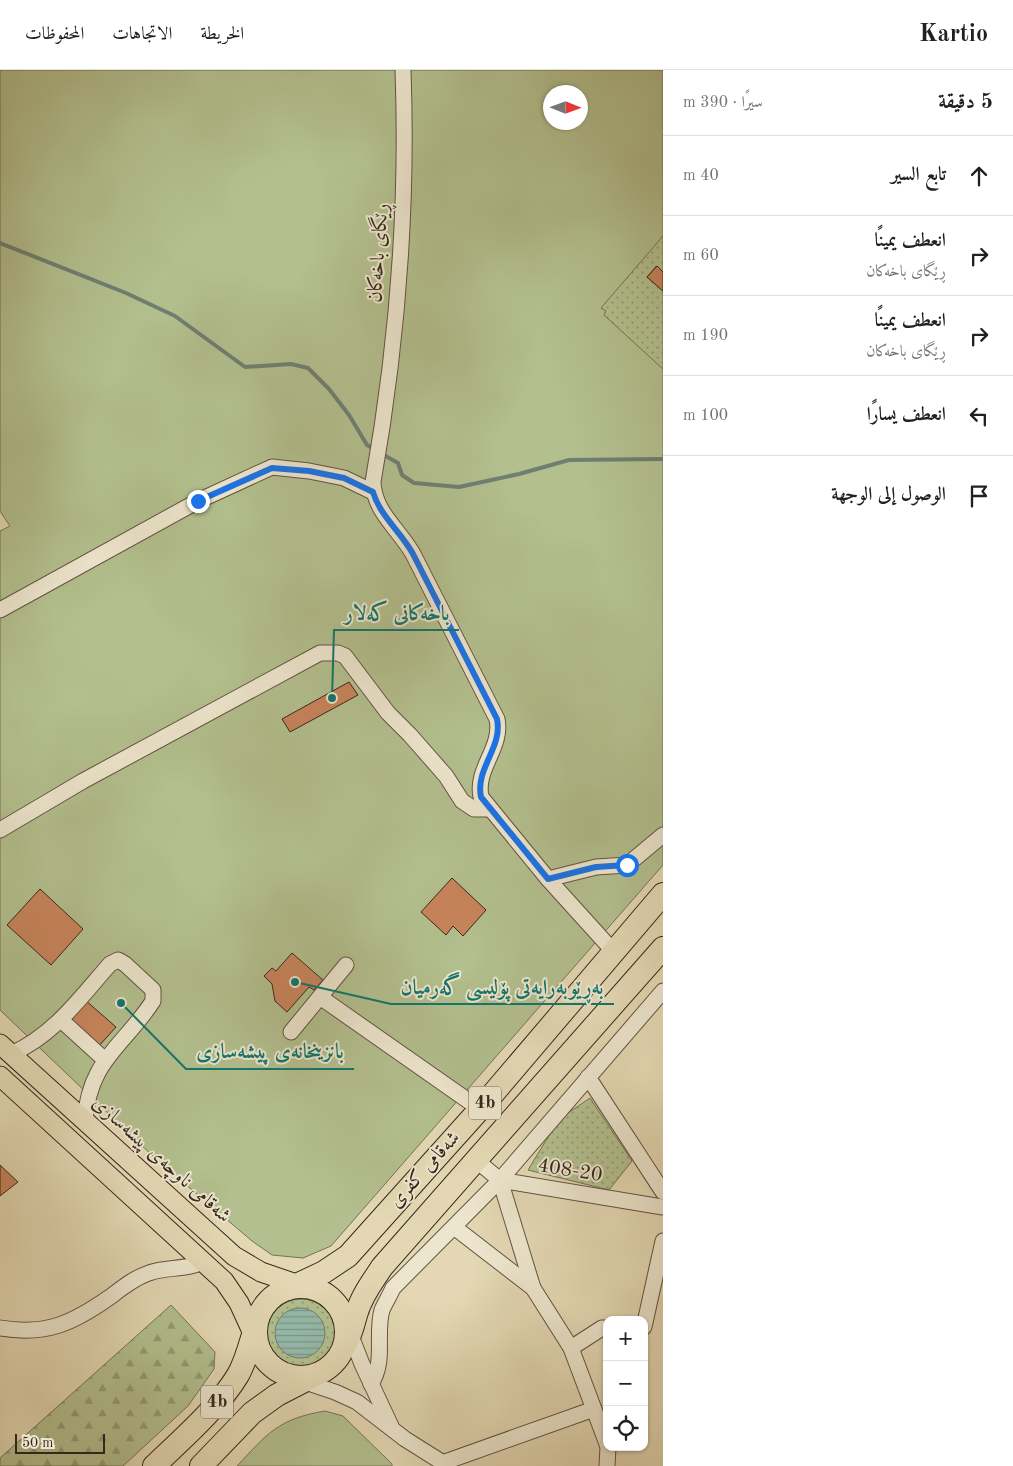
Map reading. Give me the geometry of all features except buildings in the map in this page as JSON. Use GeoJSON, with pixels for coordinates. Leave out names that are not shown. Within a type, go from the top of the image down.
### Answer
{"type":"FeatureCollection","features":[{"type":"Feature","properties":{"kind":"highway","name":"شەقامی کفری"},"geometry":{"type":"LineString","coordinates":[[297,1286],[324,1272],[348,1256],[480,1109],[663,894]]}},
{"type":"Feature","properties":{"kind":"highway","name":"شەقامی کفری"},"geometry":{"type":"LineString","coordinates":[[348,1335],[357,1311],[373,1280],[663,948]]}},
{"type":"Feature","properties":{"kind":"highway"},"geometry":{"type":"LineString","coordinates":[[297,1286],[317,1289],[332,1299],[343,1313],[348,1335],[334,1364],[304,1379],[280,1373],[269,1364],[261,1353],[256,1332],[265,1305],[271,1298],[297,1286]]}},
{"type":"Feature","properties":{"kind":"highway","name":"4b"},"geometry":{"type":"LineString","coordinates":[[154,1466],[189,1432],[232,1385],[243,1365],[256,1332]]}},
{"type":"Feature","properties":{"kind":"highway","name":"4b"},"geometry":{"type":"LineString","coordinates":[[201,1466],[252,1413],[304,1379]]}},
{"type":"Feature","properties":{"kind":"main road","name":"شەقامی ناوچەی پیشەسازی"},"geometry":{"type":"LineString","coordinates":[[5,1049],[234,1256],[261,1272],[297,1286]]}},
{"type":"Feature","properties":{"kind":"main road"},"geometry":{"type":"LineString","coordinates":[[0,1076],[204,1261],[224,1281],[256,1332]]}},
{"type":"Feature","properties":{"kind":"street","name":"ڕێگای باخەکان"},"geometry":{"type":"LineString","coordinates":[[373,487],[391,371],[406,143],[403,70]]}},
{"type":"Feature","properties":{"kind":"street"},"geometry":{"type":"LineString","coordinates":[[0,610],[198,501],[272,468],[309,471],[344,478],[373,487],[381,512],[402,536],[413,554],[497,719],[498,739],[487,760],[479,786],[481,797],[548,879],[614,952]]}},
{"type":"Feature","properties":{"kind":"street"},"geometry":{"type":"LineString","coordinates":[[0,830],[83,780],[320,653],[328,652],[338,653],[352,663],[388,713],[428,755],[462,801],[474,808],[489,809]]}},
{"type":"Feature","properties":{"kind":"street"},"geometry":{"type":"LineString","coordinates":[[548,879],[596,867],[627,865],[663,835]]}},
{"type":"Feature","properties":{"kind":"street"},"geometry":{"type":"LineString","coordinates":[[5,1049],[39,1039],[60,1020],[110,964],[118,960],[126,964],[153,990],[153,1001],[105,1060],[92,1084],[85,1121]]}},
{"type":"Feature","properties":{"kind":"street"},"geometry":{"type":"LineString","coordinates":[[291,1032],[346,965]]}},
{"type":"Feature","properties":{"kind":"street"},"geometry":{"type":"LineString","coordinates":[[371,1384],[380,1365],[382,1309],[394,1288],[500,1180],[661,996]]}},
{"type":"Feature","properties":{"kind":"street"},"geometry":{"type":"LineString","coordinates":[[320,997],[480,1109]]}},
{"type":"Feature","properties":{"kind":"street"},"geometry":{"type":"LineString","coordinates":[[60,1020],[105,1060]]}},
{"type":"Feature","properties":{"kind":"street"},"geometry":{"type":"LineString","coordinates":[[588,1078],[663,1192]]}},
{"type":"Feature","properties":{"kind":"street","name":"408-20"},"geometry":{"type":"LineString","coordinates":[[477,1162],[500,1180],[663,1207]]}},
{"type":"Feature","properties":{"kind":"street"},"geometry":{"type":"LineString","coordinates":[[500,1180],[533,1288],[571,1348],[603,1433]]}},
{"type":"Feature","properties":{"kind":"street"},"geometry":{"type":"LineString","coordinates":[[454,1227],[533,1288]]}},
{"type":"Feature","properties":{"kind":"street"},"geometry":{"type":"LineString","coordinates":[[646,1316],[663,1240]]}},
{"type":"Feature","properties":{"kind":"street"},"geometry":{"type":"LineString","coordinates":[[0,1328],[23,1330],[61,1326],[82,1315],[125,1285],[149,1272],[188,1268],[204,1261]]}},
{"type":"Feature","properties":{"kind":"street"},"geometry":{"type":"LineString","coordinates":[[571,1348],[603,1328]]}},
{"type":"Feature","properties":{"kind":"street"},"geometry":{"type":"LineString","coordinates":[[348,1335],[392,1428]]}},
{"type":"Feature","properties":{"kind":"street"},"geometry":{"type":"LineString","coordinates":[[304,1379],[346,1396],[392,1428],[411,1444],[445,1464],[594,1409]]}},
{"type":"Feature","properties":{"kind":"street"},"geometry":{"type":"LineString","coordinates":[[607,1466],[608,1451]]}},
{"type":"Feature","properties":{"kind":"green space"},"geometry":{"type":"Polygon","coordinates":[[[0,70],[663,70],[663,865],[331,1246],[303,1258],[272,1255],[252,1241],[157,1160],[0,1010],[0,531],[10,526],[0,511],[0,70]]]}},
{"type":"Feature","properties":{"kind":"green space"},"geometry":{"type":"Polygon","coordinates":[[[663,236],[663,272],[656,266],[647,277],[663,291],[663,369],[604,315],[606,311],[601,308],[663,236]]]}},
{"type":"Feature","properties":{"kind":"green space"},"geometry":{"type":"Polygon","coordinates":[[[590,1098],[632,1161],[609,1190],[528,1170],[559,1119],[590,1098]]]}},
{"type":"Feature","properties":{"kind":"green space"},"geometry":{"type":"Polygon","coordinates":[[[308,1299],[320,1305],[329,1314],[335,1326],[333,1346],[325,1357],[308,1367],[294,1367],[277,1357],[269,1346],[267,1326],[277,1309],[288,1301],[308,1299]]]}},
{"type":"Feature","properties":{"kind":"green space"},"geometry":{"type":"Polygon","coordinates":[[[171,1305],[215,1352],[214,1369],[188,1406],[123,1466],[0,1466],[0,1458],[171,1305]]]}},
{"type":"Feature","properties":{"kind":"green space"},"geometry":{"type":"Polygon","coordinates":[[[325,1411],[343,1416],[392,1466],[237,1466],[275,1429],[296,1418],[325,1411]]]}},
{"type":"Feature","properties":{"kind":"shaded area"},"geometry":{"type":"Polygon","coordinates":[[[300,1308],[309,1310],[320,1319],[325,1333],[323,1342],[314,1353],[300,1358],[291,1356],[280,1347],[275,1333],[277,1324],[286,1313],[300,1308]]]}},
{"type":"Feature","properties":{"kind":"waterway"},"geometry":{"type":"LineString","coordinates":[[0,243],[126,293],[175,316],[245,367],[291,364],[308,368],[329,389],[349,415],[367,445],[374,449]]}},
{"type":"Feature","properties":{"kind":"waterway"},"geometry":{"type":"LineString","coordinates":[[382,454],[398,463],[402,475],[414,483],[459,487],[519,474],[569,460],[663,459]]}},
{"type":"Feature","properties":{"kind":"place","name":"باخەکانی کەلار"},"geometry":{"type":"Point","coordinates":[332,698]}},
{"type":"Feature","properties":{"kind":"place","name":"بەڕێوبەرایەتی پۆلیسی گەرمیان"},"geometry":{"type":"Point","coordinates":[295,982]}},
{"type":"Feature","properties":{"kind":"place","name":"بانزینخانەی پیشەسازی"},"geometry":{"type":"Point","coordinates":[121,1003]}},
{"type":"Feature","properties":{"kind":"route"},"geometry":{"type":"LineString","coordinates":[[198,501],[272,468],[309,471],[344,478],[373,492],[381,512],[408,544],[497,719],[498,739],[487,760],[479,786],[481,797],[489,809],[548,879],[596,867],[627,865]]}}]}
